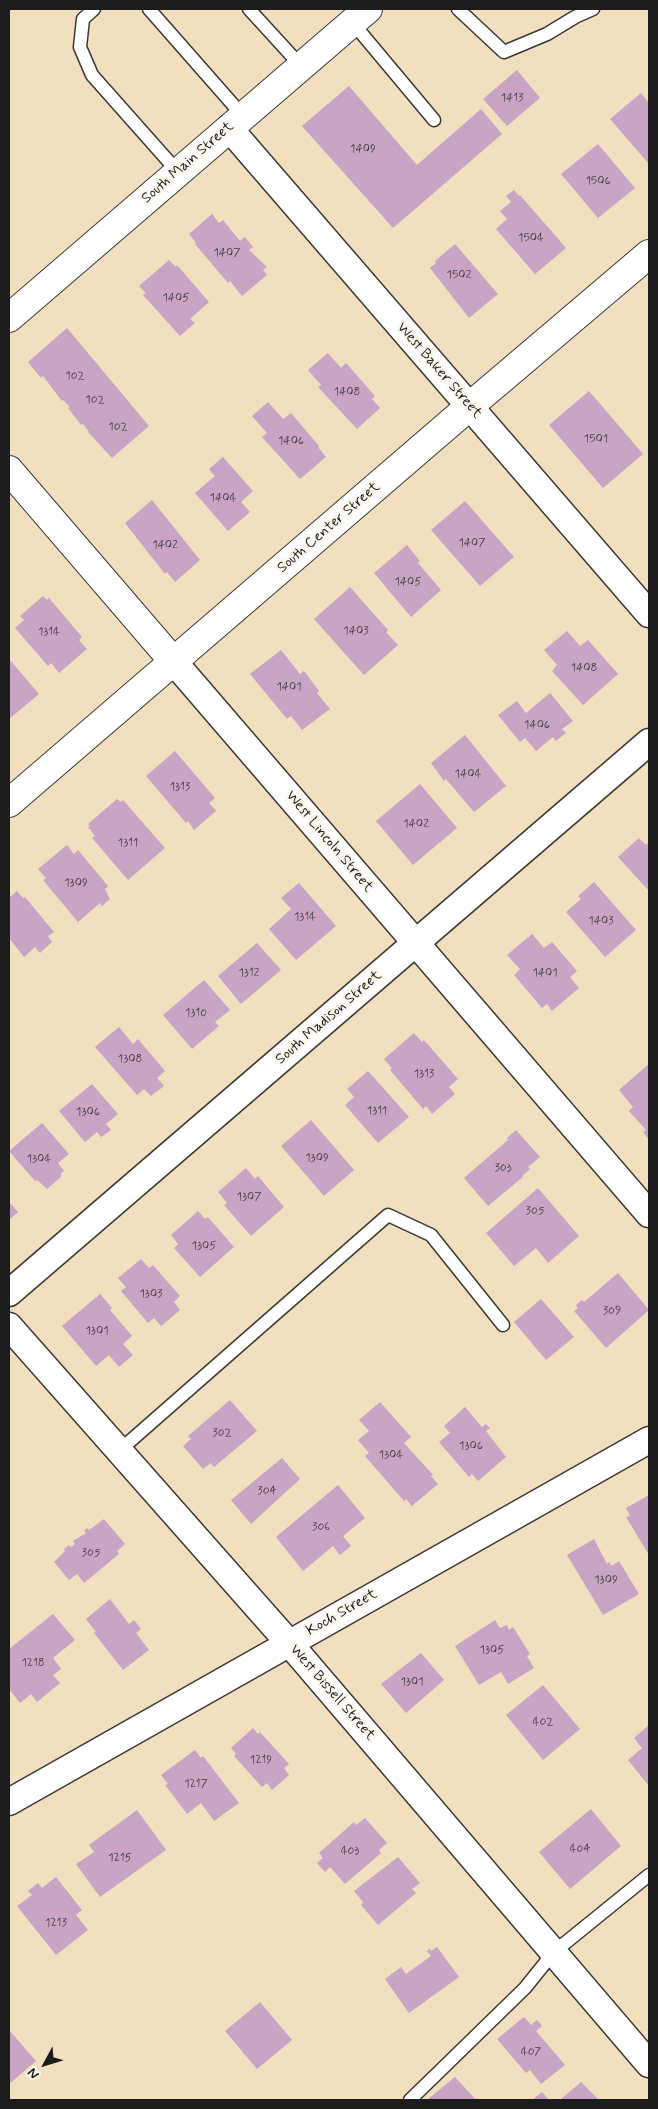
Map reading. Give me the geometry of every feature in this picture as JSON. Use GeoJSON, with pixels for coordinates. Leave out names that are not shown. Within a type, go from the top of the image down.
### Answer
{"type":"FeatureCollection","features":[{"type":"Feature","properties":{"kind":"main road","name":"South Main Street"},"geometry":{"type":"LineString","coordinates":[[9,318],[360,16]]}},
{"type":"Feature","properties":{"kind":"main road","name":"South Center Street"},"geometry":{"type":"LineString","coordinates":[[9,803],[649,254]]}},
{"type":"Feature","properties":{"kind":"main road","name":"West Lincoln Street"},"geometry":{"type":"LineString","coordinates":[[9,470],[174,662]]}},
{"type":"Feature","properties":{"kind":"street","name":"West Baker Street"},"geometry":{"type":"LineString","coordinates":[[236,122],[470,406],[649,614]]}},
{"type":"Feature","properties":{"kind":"street","name":"West Lincoln Street"},"geometry":{"type":"LineString","coordinates":[[174,662],[649,1214]]}},
{"type":"Feature","properties":{"kind":"street","name":"South Madison Street"},"geometry":{"type":"LineString","coordinates":[[9,1294],[649,742]]}},
{"type":"Feature","properties":{"kind":"street","name":"West Bissell Street"},"geometry":{"type":"LineString","coordinates":[[9,1326],[289,1643],[649,2064]]}},
{"type":"Feature","properties":{"kind":"street","name":"Koch Street"},"geometry":{"type":"LineString","coordinates":[[9,1802],[649,1440]]}},
{"type":"Feature","properties":{"kind":"lane"},"geometry":{"type":"LineString","coordinates":[[94,9],[83,19],[80,47],[92,75],[178,172]]}},
{"type":"Feature","properties":{"kind":"lane"},"geometry":{"type":"LineString","coordinates":[[149,9],[236,122]]}},
{"type":"Feature","properties":{"kind":"lane"},"geometry":{"type":"LineString","coordinates":[[249,9],[301,66]]}},
{"type":"Feature","properties":{"kind":"lane"},"geometry":{"type":"LineString","coordinates":[[458,9],[504,52],[547,34],[575,17],[593,9]]}},
{"type":"Feature","properties":{"kind":"lane"},"geometry":{"type":"LineString","coordinates":[[360,16],[434,120]]}},
{"type":"Feature","properties":{"kind":"lane"},"geometry":{"type":"LineString","coordinates":[[120,1450],[388,1215],[430,1235],[503,1325]]}},
{"type":"Feature","properties":{"kind":"lane"},"geometry":{"type":"LineString","coordinates":[[410,2100],[525,1988],[554,1952],[649,1876]]}},
{"type":"Feature","properties":{"kind":"building"},"geometry":{"type":"Polygon","coordinates":[[[517,70],[540,98],[507,126],[483,99],[517,70]]]}},
{"type":"Feature","properties":{"kind":"building"},"geometry":{"type":"Polygon","coordinates":[[[349,86],[417,165],[481,109],[502,134],[393,228],[302,126],[349,86]]]}},
{"type":"Feature","properties":{"kind":"building"},"geometry":{"type":"Polygon","coordinates":[[[641,93],[649,103],[649,164],[610,119],[641,93]]]}},
{"type":"Feature","properties":{"kind":"building"},"geometry":{"type":"Polygon","coordinates":[[[598,144],[635,188],[598,218],[561,174],[598,144]]]}},
{"type":"Feature","properties":{"kind":"building"},"geometry":{"type":"Polygon","coordinates":[[[514,190],[566,248],[535,274],[496,229],[507,219],[500,211],[511,202],[506,196],[514,190]]]}},
{"type":"Feature","properties":{"kind":"building"},"geometry":{"type":"Polygon","coordinates":[[[212,214],[219,223],[223,220],[240,241],[245,237],[253,247],[249,250],[267,267],[263,270],[267,275],[242,296],[230,281],[228,283],[195,244],[189,234],[212,214]]]}},
{"type":"Feature","properties":{"kind":"building"},"geometry":{"type":"Polygon","coordinates":[[[455,244],[498,294],[469,318],[430,268],[436,263],[435,261],[455,244]]]}},
{"type":"Feature","properties":{"kind":"building"},"geometry":{"type":"Polygon","coordinates":[[[169,260],[176,267],[177,265],[209,302],[190,319],[195,323],[180,336],[143,295],[146,293],[139,286],[169,260]]]}},
{"type":"Feature","properties":{"kind":"building"},"geometry":{"type":"Polygon","coordinates":[[[67,328],[149,426],[112,458],[83,424],[81,425],[68,408],[70,407],[62,401],[43,376],[41,378],[28,362],[67,328]]]}},
{"type":"Feature","properties":{"kind":"building"},"geometry":{"type":"Polygon","coordinates":[[[328,353],[341,368],[346,363],[375,396],[372,399],[380,408],[357,429],[318,387],[321,385],[308,370],[328,353]]]}},
{"type":"Feature","properties":{"kind":"building"},"geometry":{"type":"Polygon","coordinates":[[[589,391],[643,454],[603,488],[549,425],[589,391]]]}},
{"type":"Feature","properties":{"kind":"building"},"geometry":{"type":"Polygon","coordinates":[[[268,402],[283,419],[291,413],[326,457],[300,479],[262,437],[267,433],[252,416],[268,402]]]}},
{"type":"Feature","properties":{"kind":"building"},"geometry":{"type":"Polygon","coordinates":[[[223,457],[253,491],[241,502],[250,512],[228,531],[195,493],[215,476],[209,469],[223,457]]]}},
{"type":"Feature","properties":{"kind":"building"},"geometry":{"type":"Polygon","coordinates":[[[152,500],[200,560],[175,582],[167,572],[165,574],[125,523],[152,500]]]}},
{"type":"Feature","properties":{"kind":"building"},"geometry":{"type":"Polygon","coordinates":[[[465,501],[514,557],[480,586],[431,530],[465,501]]]}},
{"type":"Feature","properties":{"kind":"building"},"geometry":{"type":"Polygon","coordinates":[[[407,545],[420,561],[418,563],[441,590],[411,617],[374,573],[407,545]]]}},
{"type":"Feature","properties":{"kind":"building"},"geometry":{"type":"Polygon","coordinates":[[[350,587],[388,630],[386,632],[398,645],[364,675],[314,619],[350,587]]]}},
{"type":"Feature","properties":{"kind":"building"},"geometry":{"type":"Polygon","coordinates":[[[43,596],[47,600],[49,598],[82,637],[79,640],[87,649],[59,673],[51,663],[48,666],[15,628],[24,620],[20,616],[43,596]]]}},
{"type":"Feature","properties":{"kind":"building"},"geometry":{"type":"Polygon","coordinates":[[[567,631],[580,646],[588,640],[618,674],[583,705],[552,671],[557,665],[544,650],[567,631]]]}},
{"type":"Feature","properties":{"kind":"building"},"geometry":{"type":"Polygon","coordinates":[[[281,650],[300,674],[304,671],[319,691],[317,693],[330,709],[302,730],[291,716],[287,719],[250,674],[281,650]]]}},
{"type":"Feature","properties":{"kind":"building"},"geometry":{"type":"Polygon","coordinates":[[[9,659],[39,694],[9,719],[9,659]]]}},
{"type":"Feature","properties":{"kind":"building"},"geometry":{"type":"Polygon","coordinates":[[[550,693],[573,721],[562,729],[566,733],[556,741],[553,737],[536,751],[525,738],[520,742],[498,715],[517,701],[526,713],[550,693]]]}},
{"type":"Feature","properties":{"kind":"building"},"geometry":{"type":"Polygon","coordinates":[[[465,735],[506,786],[474,812],[446,779],[444,781],[431,763],[465,735]]]}},
{"type":"Feature","properties":{"kind":"building"},"geometry":{"type":"Polygon","coordinates":[[[175,751],[215,798],[209,803],[216,811],[194,830],[146,776],[175,751]]]}},
{"type":"Feature","properties":{"kind":"building"},"geometry":{"type":"Polygon","coordinates":[[[420,784],[457,828],[413,865],[376,821],[420,784]]]}},
{"type":"Feature","properties":{"kind":"building"},"geometry":{"type":"Polygon","coordinates":[[[117,799],[121,802],[123,800],[165,848],[128,880],[92,838],[95,836],[88,827],[90,826],[88,824],[117,799]]]}},
{"type":"Feature","properties":{"kind":"building"},"geometry":{"type":"Polygon","coordinates":[[[639,838],[646,845],[649,842],[649,891],[618,857],[639,838]]]}},
{"type":"Feature","properties":{"kind":"building"},"geometry":{"type":"Polygon","coordinates":[[[67,845],[74,854],[78,850],[108,886],[105,889],[110,899],[102,906],[100,903],[78,922],[43,880],[46,878],[38,869],[67,845]]]}},
{"type":"Feature","properties":{"kind":"building"},"geometry":{"type":"Polygon","coordinates":[[[594,882],[636,930],[605,957],[566,912],[581,899],[578,896],[594,882]]]}},
{"type":"Feature","properties":{"kind":"building"},"geometry":{"type":"Polygon","coordinates":[[[299,883],[336,926],[296,960],[269,929],[291,909],[281,898],[299,883]]]}},
{"type":"Feature","properties":{"kind":"building"},"geometry":{"type":"Polygon","coordinates":[[[17,891],[23,898],[25,897],[54,932],[48,936],[52,942],[40,953],[35,947],[24,957],[9,938],[9,898],[17,891]]]}},
{"type":"Feature","properties":{"kind":"building"},"geometry":{"type":"Polygon","coordinates":[[[532,934],[544,948],[552,942],[577,971],[570,977],[579,988],[552,1011],[547,1004],[542,1008],[514,975],[520,969],[507,955],[532,934]]]}},
{"type":"Feature","properties":{"kind":"building"},"geometry":{"type":"Polygon","coordinates":[[[257,943],[281,970],[241,1004],[218,976],[257,943]]]}},
{"type":"Feature","properties":{"kind":"building"},"geometry":{"type":"Polygon","coordinates":[[[204,980],[230,1010],[215,1022],[219,1026],[192,1049],[163,1015],[204,980]]]}},
{"type":"Feature","properties":{"kind":"building"},"geometry":{"type":"Polygon","coordinates":[[[119,1027],[133,1044],[138,1039],[165,1071],[157,1078],[164,1086],[151,1096],[144,1089],[137,1095],[95,1047],[119,1027]]]}},
{"type":"Feature","properties":{"kind":"building"},"geometry":{"type":"Polygon","coordinates":[[[414,1033],[422,1042],[424,1040],[458,1079],[449,1087],[455,1094],[432,1114],[426,1106],[423,1109],[390,1070],[392,1068],[384,1059],[414,1033]]]}},
{"type":"Feature","properties":{"kind":"building"},"geometry":{"type":"Polygon","coordinates":[[[649,1064],[649,1140],[643,1132],[646,1130],[629,1111],[633,1107],[619,1090],[649,1064]]]}},
{"type":"Feature","properties":{"kind":"building"},"geometry":{"type":"Polygon","coordinates":[[[368,1071],[409,1117],[378,1143],[345,1105],[354,1097],[347,1089],[368,1071]]]}},
{"type":"Feature","properties":{"kind":"building"},"geometry":{"type":"Polygon","coordinates":[[[92,1084],[118,1114],[106,1124],[111,1130],[101,1137],[97,1132],[85,1142],[59,1111],[92,1084]]]}},
{"type":"Feature","properties":{"kind":"building"},"geometry":{"type":"Polygon","coordinates":[[[311,1120],[354,1170],[324,1196],[281,1146],[311,1120]]]}},
{"type":"Feature","properties":{"kind":"building"},"geometry":{"type":"Polygon","coordinates":[[[42,1123],[69,1154],[58,1163],[64,1171],[61,1173],[61,1177],[47,1189],[37,1180],[35,1181],[9,1151],[42,1123]]]}},
{"type":"Feature","properties":{"kind":"building"},"geometry":{"type":"Polygon","coordinates":[[[516,1130],[540,1157],[528,1167],[530,1169],[523,1177],[488,1206],[464,1178],[508,1140],[507,1138],[516,1130]]]}},
{"type":"Feature","properties":{"kind":"building"},"geometry":{"type":"Polygon","coordinates":[[[246,1168],[255,1179],[258,1176],[284,1207],[251,1236],[224,1205],[227,1203],[218,1192],[246,1168]]]}},
{"type":"Feature","properties":{"kind":"building"},"geometry":{"type":"Polygon","coordinates":[[[538,1188],[579,1236],[548,1263],[536,1248],[514,1266],[486,1233],[538,1188]]]}},
{"type":"Feature","properties":{"kind":"building"},"geometry":{"type":"Polygon","coordinates":[[[9,1202],[18,1212],[9,1220],[9,1202]]]}},
{"type":"Feature","properties":{"kind":"building"},"geometry":{"type":"Polygon","coordinates":[[[198,1211],[205,1219],[208,1217],[234,1247],[200,1277],[174,1248],[178,1244],[171,1235],[198,1211]]]}},
{"type":"Feature","properties":{"kind":"building"},"geometry":{"type":"Polygon","coordinates":[[[141,1259],[149,1268],[153,1265],[180,1296],[174,1302],[180,1310],[161,1326],[154,1318],[148,1323],[121,1291],[126,1287],[118,1278],[141,1259]]]}},
{"type":"Feature","properties":{"kind":"building"},"geometry":{"type":"Polygon","coordinates":[[[618,1273],[649,1310],[606,1348],[574,1311],[578,1308],[576,1305],[582,1300],[584,1302],[618,1273]]]}},
{"type":"Feature","properties":{"kind":"building"},"geometry":{"type":"Polygon","coordinates":[[[100,1294],[112,1308],[110,1310],[132,1336],[123,1344],[133,1355],[119,1367],[109,1355],[96,1366],[62,1326],[100,1294]]]}},
{"type":"Feature","properties":{"kind":"building"},"geometry":{"type":"Polygon","coordinates":[[[541,1299],[574,1337],[546,1360],[514,1322],[541,1299]]]}},
{"type":"Feature","properties":{"kind":"building"},"geometry":{"type":"Polygon","coordinates":[[[230,1400],[257,1431],[214,1467],[211,1463],[203,1469],[183,1446],[191,1439],[188,1436],[230,1400]]]}},
{"type":"Feature","properties":{"kind":"building"},"geometry":{"type":"Polygon","coordinates":[[[380,1402],[411,1437],[404,1443],[433,1475],[431,1476],[438,1484],[412,1506],[406,1499],[404,1501],[365,1456],[369,1453],[358,1440],[369,1431],[359,1420],[380,1402]]]}},
{"type":"Feature","properties":{"kind":"building"},"geometry":{"type":"Polygon","coordinates":[[[465,1407],[482,1427],[486,1424],[490,1428],[486,1431],[506,1457],[478,1481],[472,1474],[469,1477],[439,1442],[450,1433],[444,1426],[465,1407]]]}},
{"type":"Feature","properties":{"kind":"building"},"geometry":{"type":"Polygon","coordinates":[[[282,1458],[300,1479],[251,1524],[231,1500],[282,1458]]]}},
{"type":"Feature","properties":{"kind":"building"},"geometry":{"type":"Polygon","coordinates":[[[338,1485],[365,1518],[343,1536],[351,1546],[340,1555],[333,1546],[303,1571],[276,1537],[338,1485]]]}},
{"type":"Feature","properties":{"kind":"building"},"geometry":{"type":"Polygon","coordinates":[[[649,1495],[649,1555],[626,1517],[630,1516],[626,1508],[649,1495]]]}},
{"type":"Feature","properties":{"kind":"building"},"geometry":{"type":"Polygon","coordinates":[[[104,1519],[125,1544],[117,1551],[119,1554],[84,1583],[77,1574],[69,1580],[54,1562],[65,1551],[64,1549],[69,1545],[71,1547],[75,1544],[73,1541],[86,1533],[84,1531],[87,1528],[89,1530],[104,1519]]]}},
{"type":"Feature","properties":{"kind":"building"},"geometry":{"type":"Polygon","coordinates":[[[594,1539],[607,1564],[609,1562],[612,1566],[619,1561],[639,1594],[603,1615],[567,1555],[594,1539]]]}},
{"type":"Feature","properties":{"kind":"building"},"geometry":{"type":"Polygon","coordinates":[[[110,1599],[129,1624],[134,1620],[141,1629],[136,1633],[149,1650],[123,1670],[94,1633],[96,1632],[86,1619],[110,1599]]]}},
{"type":"Feature","properties":{"kind":"building"},"geometry":{"type":"Polygon","coordinates":[[[53,1614],[75,1640],[53,1658],[61,1669],[53,1675],[60,1683],[37,1702],[31,1694],[20,1703],[9,1689],[9,1649],[53,1614]]]}},
{"type":"Feature","properties":{"kind":"building"},"geometry":{"type":"Polygon","coordinates":[[[495,1620],[500,1628],[507,1625],[509,1630],[513,1627],[530,1654],[527,1656],[534,1668],[508,1684],[501,1672],[479,1685],[455,1646],[495,1620]]]}},
{"type":"Feature","properties":{"kind":"building"},"geometry":{"type":"Polygon","coordinates":[[[421,1653],[444,1680],[406,1713],[381,1684],[421,1653]]]}},
{"type":"Feature","properties":{"kind":"building"},"geometry":{"type":"Polygon","coordinates":[[[543,1685],[580,1729],[543,1760],[506,1715],[543,1685]]]}},
{"type":"Feature","properties":{"kind":"building"},"geometry":{"type":"Polygon","coordinates":[[[649,1725],[649,1786],[628,1760],[642,1748],[634,1738],[649,1725]]]}},
{"type":"Feature","properties":{"kind":"building"},"geometry":{"type":"Polygon","coordinates":[[[253,1728],[258,1734],[260,1732],[289,1764],[284,1768],[289,1775],[272,1790],[267,1783],[262,1787],[234,1756],[236,1754],[231,1748],[253,1728]]]}},
{"type":"Feature","properties":{"kind":"building"},"geometry":{"type":"Polygon","coordinates":[[[195,1750],[201,1758],[203,1756],[239,1803],[214,1821],[201,1803],[187,1814],[165,1785],[168,1784],[161,1775],[195,1750]]]}},
{"type":"Feature","properties":{"kind":"building"},"geometry":{"type":"Polygon","coordinates":[[[591,1809],[621,1846],[570,1889],[539,1852],[591,1809]]]}},
{"type":"Feature","properties":{"kind":"building"},"geometry":{"type":"Polygon","coordinates":[[[137,1810],[166,1850],[100,1897],[76,1864],[94,1852],[89,1845],[137,1810]]]}},
{"type":"Feature","properties":{"kind":"building"},"geometry":{"type":"Polygon","coordinates":[[[365,1818],[387,1843],[379,1850],[381,1853],[345,1884],[330,1867],[325,1872],[317,1863],[323,1858],[319,1853],[354,1822],[356,1825],[365,1818]]]}},
{"type":"Feature","properties":{"kind":"building"},"geometry":{"type":"Polygon","coordinates":[[[398,1857],[420,1883],[412,1889],[416,1893],[378,1925],[361,1905],[363,1902],[354,1891],[398,1857]]]}},
{"type":"Feature","properties":{"kind":"building"},"geometry":{"type":"Polygon","coordinates":[[[56,1877],[82,1910],[76,1915],[88,1930],[56,1955],[17,1906],[32,1895],[28,1891],[38,1883],[42,1888],[56,1877]]]}},
{"type":"Feature","properties":{"kind":"building"},"geometry":{"type":"Polygon","coordinates":[[[437,1947],[459,1977],[409,2013],[385,1979],[401,1967],[406,1974],[431,1956],[427,1951],[430,1948],[431,1951],[437,1947]]]}},
{"type":"Feature","properties":{"kind":"building"},"geometry":{"type":"Polygon","coordinates":[[[260,2002],[292,2040],[257,2069],[225,2031],[260,2002]]]}},
{"type":"Feature","properties":{"kind":"building"},"geometry":{"type":"Polygon","coordinates":[[[524,2017],[531,2025],[537,2020],[542,2026],[536,2031],[565,2065],[541,2084],[530,2070],[526,2073],[497,2039],[524,2017]]]}},
{"type":"Feature","properties":{"kind":"building"},"geometry":{"type":"Polygon","coordinates":[[[9,2030],[36,2061],[9,2084],[9,2030]]]}},
{"type":"Feature","properties":{"kind":"building"},"geometry":{"type":"Polygon","coordinates":[[[455,2077],[476,2100],[427,2100],[455,2077]]]}},
{"type":"Feature","properties":{"kind":"building"},"geometry":{"type":"Polygon","coordinates":[[[581,2082],[599,2100],[560,2100],[581,2082]]]}},
{"type":"Feature","properties":{"kind":"building"},"geometry":{"type":"Polygon","coordinates":[[[542,2092],[549,2100],[532,2100],[542,2092]]]}}]}
